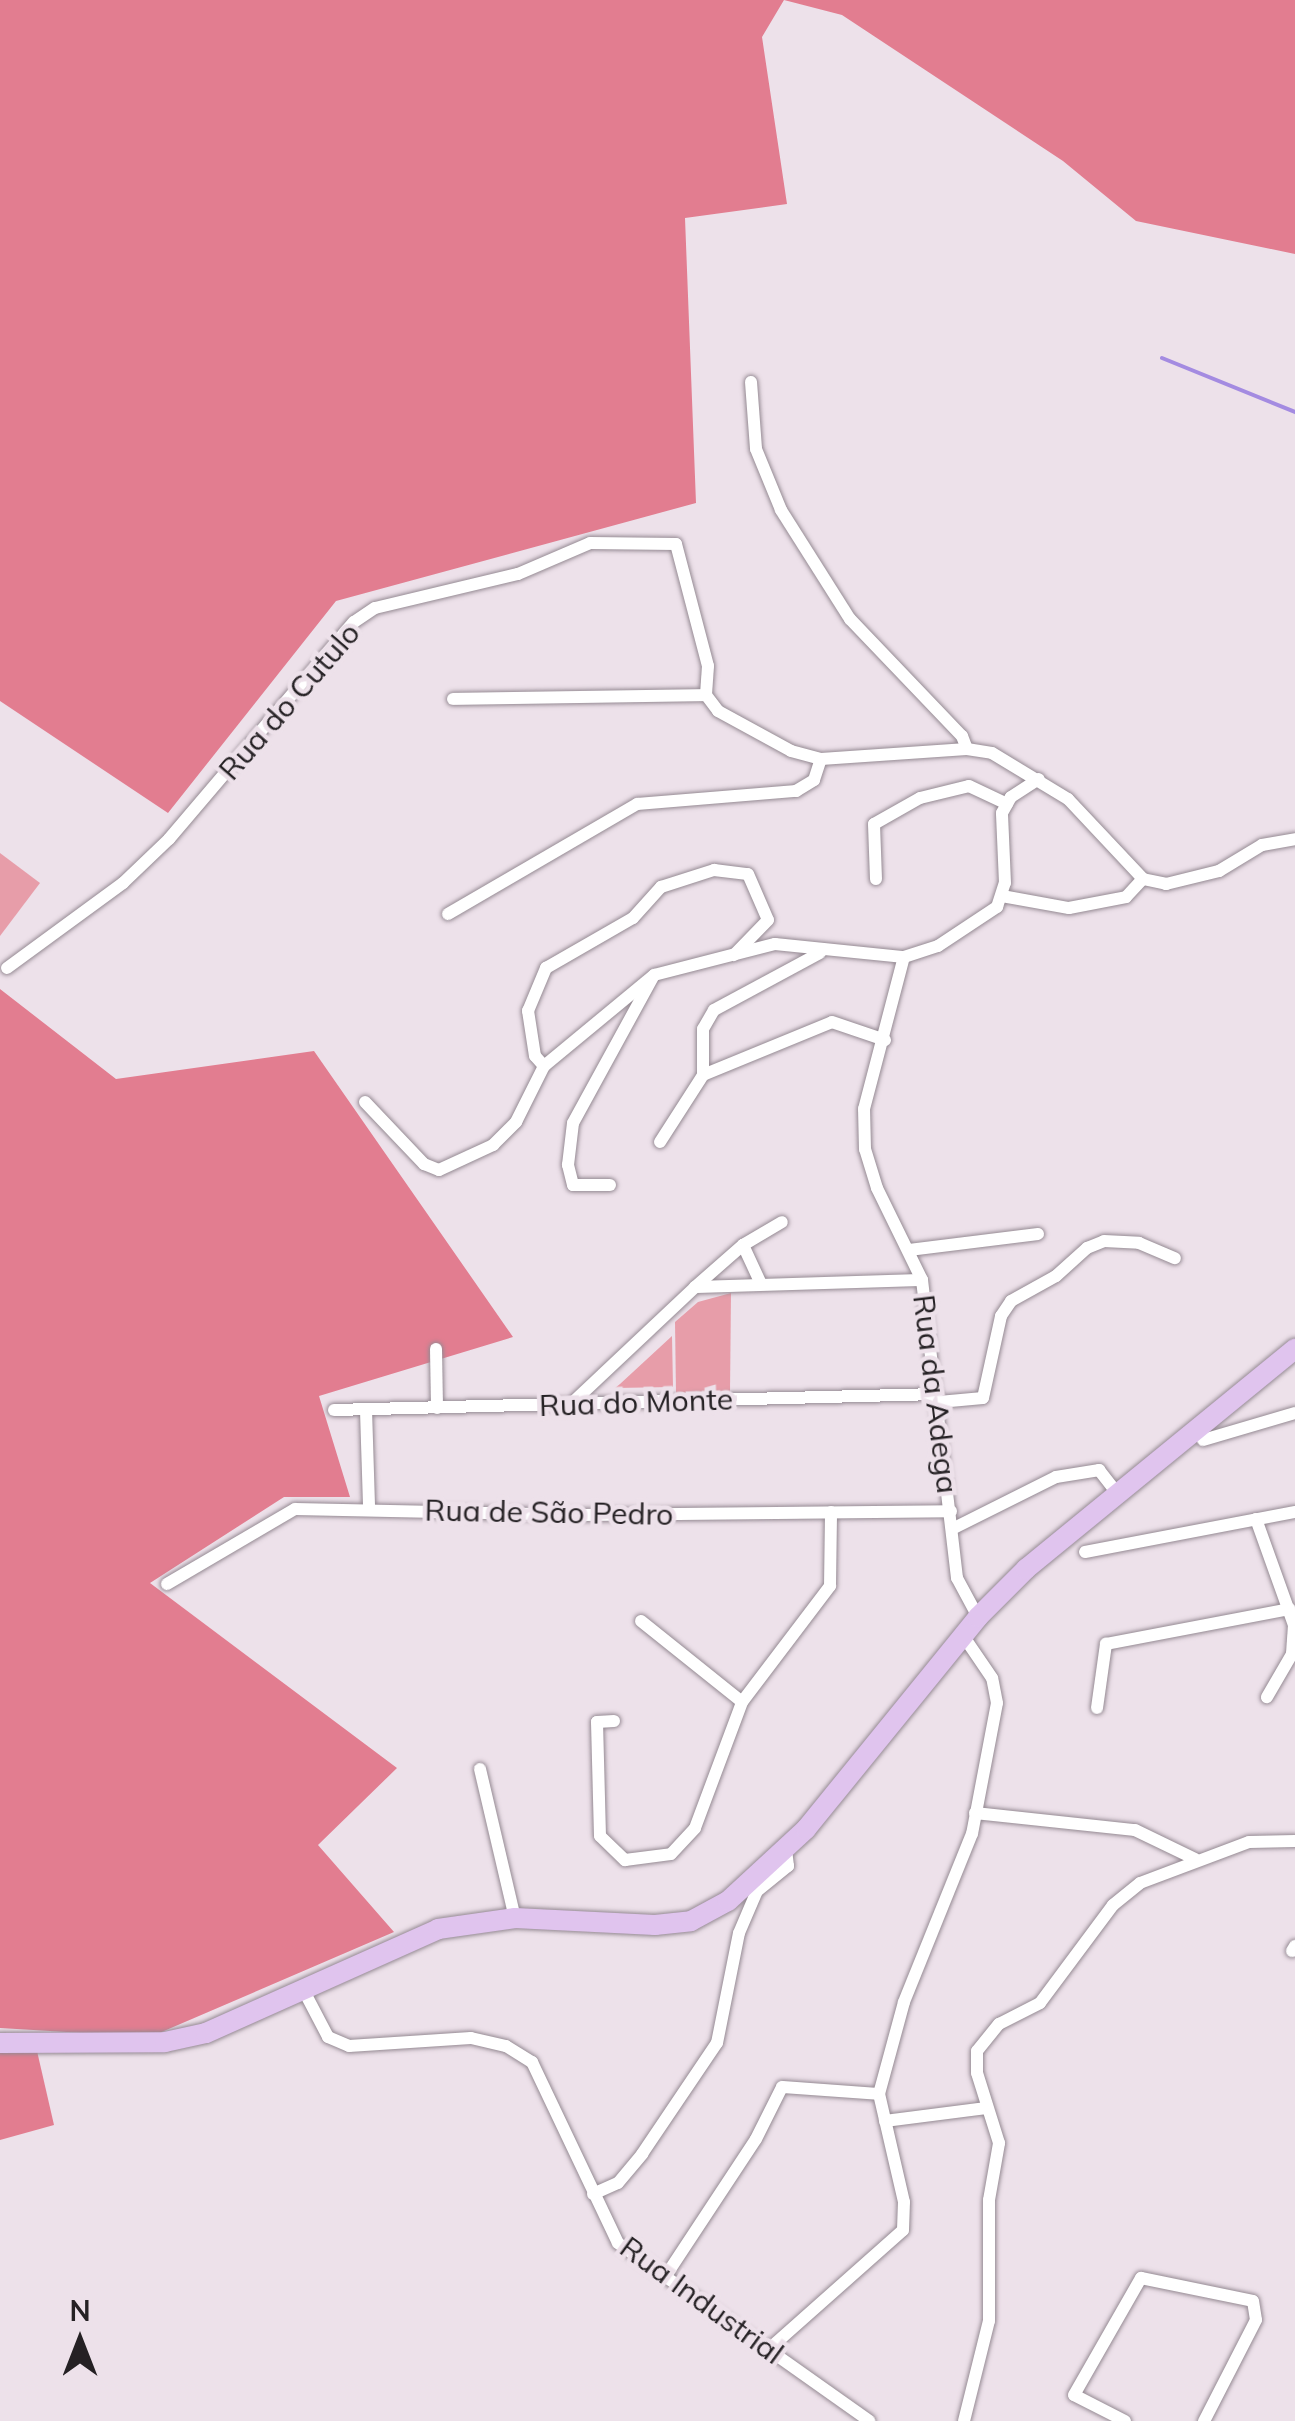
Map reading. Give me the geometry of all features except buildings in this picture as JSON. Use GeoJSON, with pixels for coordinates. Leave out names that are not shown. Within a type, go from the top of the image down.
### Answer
{"type":"FeatureCollection","features":[{"type":"Feature","properties":{"kind":"main road"},"geometry":{"type":"LineString","coordinates":[[0,2043],[166,2042],[304,1992],[438,1930],[515,1918],[691,1921],[728,1902],[786,1850],[978,1617],[1116,1492],[1295,1345]]}},
{"type":"Feature","properties":{"kind":"street"},"geometry":{"type":"LineString","coordinates":[[750,382],[756,450],[781,510],[850,619],[967,749]]}},
{"type":"Feature","properties":{"kind":"street","name":"Rua do Cutulo"},"geometry":{"type":"LineString","coordinates":[[7,968],[123,883],[169,838],[354,622],[395,602],[518,574],[566,548],[617,541],[676,544],[708,666],[706,695]]}},
{"type":"Feature","properties":{"kind":"street"},"geometry":{"type":"LineString","coordinates":[[453,699],[706,695],[718,712],[756,736],[821,760],[967,749],[992,754],[1068,800],[1143,879],[1166,884],[1219,871],[1262,845],[1295,839]]}},
{"type":"Feature","properties":{"kind":"street"},"geometry":{"type":"LineString","coordinates":[[448,914],[637,804],[796,792],[814,780],[821,760]]}},
{"type":"Feature","properties":{"kind":"street"},"geometry":{"type":"LineString","coordinates":[[364,1102],[424,1164],[439,1170],[493,1144],[516,1122],[544,1066],[654,975],[775,944],[820,952],[904,957],[966,930],[1002,896],[1007,804],[1039,779]]}},
{"type":"Feature","properties":{"kind":"street"},"geometry":{"type":"LineString","coordinates":[[876,879],[874,824],[920,798],[969,786],[1007,804]]}},
{"type":"Feature","properties":{"kind":"street"},"geometry":{"type":"LineString","coordinates":[[544,1066],[535,1056],[528,1011],[546,968],[633,918],[662,887],[714,870],[748,874],[768,920],[734,954]]}},
{"type":"Feature","properties":{"kind":"street"},"geometry":{"type":"LineString","coordinates":[[1002,896],[1070,908],[1126,897],[1143,879]]}},
{"type":"Feature","properties":{"kind":"street"},"geometry":{"type":"LineString","coordinates":[[704,1075],[703,1028],[714,1010],[820,952]]}},
{"type":"Feature","properties":{"kind":"street","name":"Rua da Adega"},"geometry":{"type":"LineString","coordinates":[[904,957],[864,1109],[865,1149],[922,1280],[957,1578],[978,1617]]}},
{"type":"Feature","properties":{"kind":"street"},"geometry":{"type":"LineString","coordinates":[[610,1185],[574,1185],[568,1165],[574,1123],[654,975]]}},
{"type":"Feature","properties":{"kind":"street"},"geometry":{"type":"LineString","coordinates":[[660,1142],[704,1075],[832,1022],[885,1040]]}},
{"type":"Feature","properties":{"kind":"street"},"geometry":{"type":"LineString","coordinates":[[571,1404],[743,1245],[782,1222]]}},
{"type":"Feature","properties":{"kind":"street"},"geometry":{"type":"LineString","coordinates":[[909,1250],[1038,1234]]}},
{"type":"Feature","properties":{"kind":"street","name":"Rua do Monte"},"geometry":{"type":"LineString","coordinates":[[334,1410],[983,1398],[1001,1316],[1011,1301],[1056,1276],[1086,1248],[1104,1242],[1139,1243],[1175,1258]]}},
{"type":"Feature","properties":{"kind":"street"},"geometry":{"type":"LineString","coordinates":[[743,1245],[761,1284]]}},
{"type":"Feature","properties":{"kind":"street"},"geometry":{"type":"LineString","coordinates":[[696,1287],[922,1280]]}},
{"type":"Feature","properties":{"kind":"street"},"geometry":{"type":"LineString","coordinates":[[436,1350],[438,1408]]}},
{"type":"Feature","properties":{"kind":"street"},"geometry":{"type":"LineString","coordinates":[[366,1410],[369,1508]]}},
{"type":"Feature","properties":{"kind":"street"},"geometry":{"type":"LineString","coordinates":[[1203,1440],[1295,1413]]}},
{"type":"Feature","properties":{"kind":"street"},"geometry":{"type":"LineString","coordinates":[[952,1530],[1056,1477],[1099,1470],[1116,1492]]}},
{"type":"Feature","properties":{"kind":"street","name":"Rua de São Pedro"},"geometry":{"type":"LineString","coordinates":[[168,1584],[295,1509],[951,1511]]}},
{"type":"Feature","properties":{"kind":"street"},"geometry":{"type":"LineString","coordinates":[[614,1721],[598,1722],[600,1836],[625,1860],[671,1854],[695,1828],[742,1702],[830,1586],[831,1512]]}},
{"type":"Feature","properties":{"kind":"street"},"geometry":{"type":"LineString","coordinates":[[1085,1552],[1295,1512]]}},
{"type":"Feature","properties":{"kind":"street"},"geometry":{"type":"LineString","coordinates":[[1256,1519],[1290,1609],[1292,1654],[1267,1697]]}},
{"type":"Feature","properties":{"kind":"street"},"geometry":{"type":"LineString","coordinates":[[1097,1708],[1106,1644],[1290,1609]]}},
{"type":"Feature","properties":{"kind":"street"},"geometry":{"type":"LineString","coordinates":[[640,1621],[742,1702]]}},
{"type":"Feature","properties":{"kind":"street"},"geometry":{"type":"LineString","coordinates":[[769,2349],[903,2230],[904,2202],[879,2094],[904,2002],[952,1892],[976,1813],[997,1703],[992,1678],[964,1637]]}},
{"type":"Feature","properties":{"kind":"street"},"geometry":{"type":"LineString","coordinates":[[480,1768],[515,1918]]}},
{"type":"Feature","properties":{"kind":"street"},"geometry":{"type":"LineString","coordinates":[[976,1813],[1135,1830],[1198,1860]]}},
{"type":"Feature","properties":{"kind":"street"},"geometry":{"type":"LineString","coordinates":[[964,2421],[992,2286],[989,2200],[1000,2144],[976,2073],[977,2051],[988,2037],[1040,2003],[1126,1894],[1178,1864],[1232,1853],[1249,1842],[1295,1841]]}},
{"type":"Feature","properties":{"kind":"street"},"geometry":{"type":"LineString","coordinates":[[593,2194],[618,2183],[642,2154],[716,2043],[739,1933],[757,1891],[788,1866],[786,1850]]}},
{"type":"Feature","properties":{"kind":"street","name":"Rua Industrial"},"geometry":{"type":"LineString","coordinates":[[304,1992],[328,2037],[349,2046],[471,2038],[506,2046],[532,2062],[618,2243],[869,2421]]}},
{"type":"Feature","properties":{"kind":"street"},"geometry":{"type":"LineString","coordinates":[[666,2277],[756,2139],[782,2086],[879,2094]]}},
{"type":"Feature","properties":{"kind":"street"},"geometry":{"type":"LineString","coordinates":[[886,2121],[986,2108]]}},
{"type":"Feature","properties":{"kind":"street"},"geometry":{"type":"LineString","coordinates":[[1125,2421],[1074,2395],[1141,2278],[1253,2301],[1256,2320],[1204,2421]]}},
{"type":"Feature","properties":{"kind":"shaded area"},"geometry":{"type":"Polygon","coordinates":[[[0,0],[784,0],[762,37],[787,204],[685,218],[696,503],[336,601],[168,813],[0,701],[0,0]]]}},
{"type":"Feature","properties":{"kind":"shaded area"},"geometry":{"type":"Polygon","coordinates":[[[784,0],[1295,0],[1295,254],[1136,221],[1063,161],[842,15],[784,0]]]}},
{"type":"Feature","properties":{"kind":"shaded area"},"geometry":{"type":"Polygon","coordinates":[[[0,853],[40,883],[0,936],[0,853]]]}},
{"type":"Feature","properties":{"kind":"shaded area"},"geometry":{"type":"Polygon","coordinates":[[[0,989],[116,1079],[314,1051],[513,1337],[319,1396],[350,1497],[284,1497],[150,1583],[397,1768],[318,1845],[394,1932],[150,2037],[0,2028],[0,989]]]}},
{"type":"Feature","properties":{"kind":"shaded area"},"geometry":{"type":"Polygon","coordinates":[[[731,1293],[730,1392],[676,1393],[675,1322],[698,1302],[731,1293]]]}},
{"type":"Feature","properties":{"kind":"shaded area"},"geometry":{"type":"Polygon","coordinates":[[[672,1336],[673,1387],[615,1388],[620,1384],[672,1336]]]}},
{"type":"Feature","properties":{"kind":"shaded area"},"geometry":{"type":"Polygon","coordinates":[[[0,2049],[37,2051],[54,2125],[0,2140],[0,2049]]]}},
{"type":"Feature","properties":{"kind":"waterway"},"geometry":{"type":"LineString","coordinates":[[1162,358],[1295,412]]}}]}
